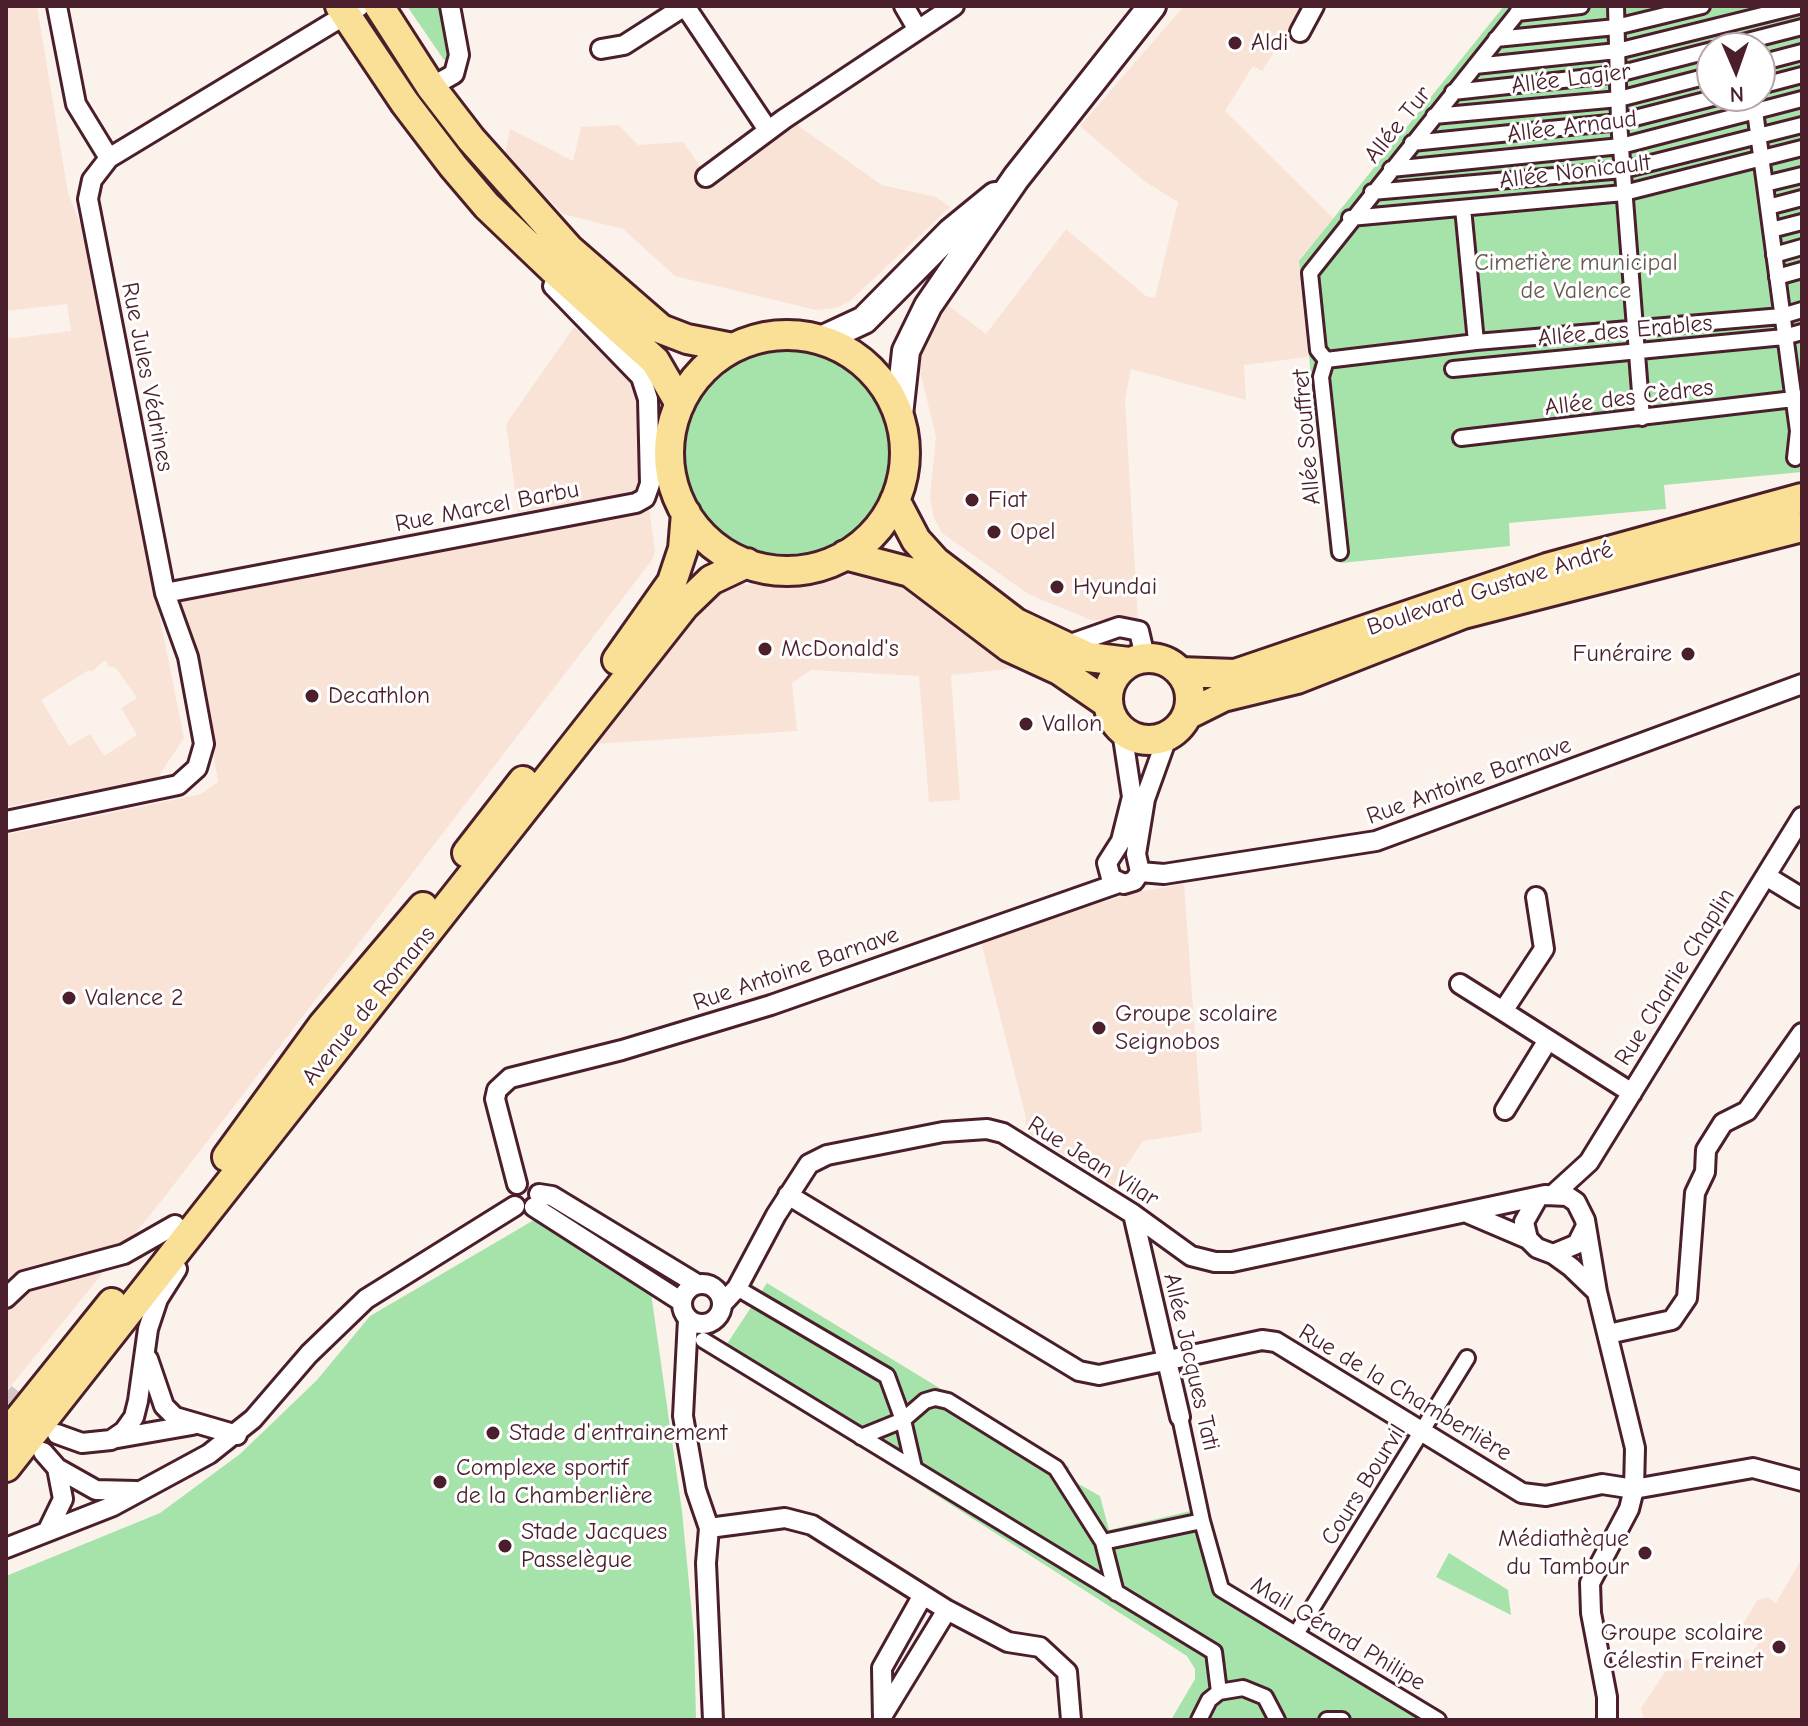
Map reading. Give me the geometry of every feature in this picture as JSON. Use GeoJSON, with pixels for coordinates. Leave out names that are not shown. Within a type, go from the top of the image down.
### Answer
{"type":"FeatureCollection","features":[{"type":"Feature","properties":{"kind":"main road"},"geometry":{"type":"LineString","coordinates":[[379,6],[431,87],[511,186],[569,249],[613,318],[661,329],[687,339],[733,348]]}},
{"type":"Feature","properties":{"kind":"main road"},"geometry":{"type":"LineString","coordinates":[[899,415],[884,386],[861,361],[821,340],[777,335],[733,348],[702,372],[680,404],[671,431],[669,459],[674,487],[686,513],[706,538],[747,563],[787,571],[827,564],[845,555],[883,522],[895,500],[906,449],[899,415],[902,369],[912,334],[1016,178],[1152,6]]}},
{"type":"Feature","properties":{"kind":"main road"},"geometry":{"type":"LineString","coordinates":[[349,9],[428,134],[487,206],[613,318],[655,361],[680,404]]}},
{"type":"Feature","properties":{"kind":"main road"},"geometry":{"type":"LineString","coordinates":[[821,340],[864,320],[951,232],[1016,178]]}},
{"type":"Feature","properties":{"kind":"main road","name":"Boulevard Gustave André"},"geometry":{"type":"LineString","coordinates":[[895,500],[916,540],[935,561],[1016,623],[1062,647],[1088,657],[1170,663],[1180,672],[1235,674],[1534,572],[1802,498]]}},
{"type":"Feature","properties":{"kind":"main road","name":"Avenue de Romans"},"geometry":{"type":"LineString","coordinates":[[6,1435],[175,1225],[323,1025],[461,861],[650,617],[679,567],[686,513]]}},
{"type":"Feature","properties":{"kind":"main road","name":"Boulevard Gustave André"},"geometry":{"type":"LineString","coordinates":[[1122,731],[1144,740],[1177,725],[1223,697],[1297,679],[1463,614],[1802,527]]}},
{"type":"Feature","properties":{"kind":"main road"},"geometry":{"type":"LineString","coordinates":[[845,555],[910,572],[1009,647],[1059,670],[1107,703]]}},
{"type":"Feature","properties":{"kind":"main road","name":"Avenue de Romans"},"geometry":{"type":"LineString","coordinates":[[6,1467],[684,606],[711,580],[747,563]]}},
{"type":"Feature","properties":{"kind":"main road"},"geometry":{"type":"LineString","coordinates":[[1122,731],[1107,703],[1109,687],[1117,672],[1137,660]]}},
{"type":"Feature","properties":{"kind":"main road"},"geometry":{"type":"LineString","coordinates":[[1177,725],[1189,692],[1180,672]]}},
{"type":"Feature","properties":{"kind":"street"},"geometry":{"type":"LineString","coordinates":[[57,6],[76,104],[103,164],[349,9]]}},
{"type":"Feature","properties":{"kind":"street"},"geometry":{"type":"LineString","coordinates":[[431,87],[454,74],[459,55],[450,6]]}},
{"type":"Feature","properties":{"kind":"street"},"geometry":{"type":"LineString","coordinates":[[601,49],[624,45],[685,6],[768,130]]}},
{"type":"Feature","properties":{"kind":"street"},"geometry":{"type":"LineString","coordinates":[[904,6],[918,30]]}},
{"type":"Feature","properties":{"kind":"street"},"geometry":{"type":"LineString","coordinates":[[706,177],[768,130],[954,6]]}},
{"type":"Feature","properties":{"kind":"street"},"geometry":{"type":"LineString","coordinates":[[1300,32],[1314,6]]}},
{"type":"Feature","properties":{"kind":"street"},"geometry":{"type":"LineString","coordinates":[[1520,10],[1581,6]]}},
{"type":"Feature","properties":{"kind":"street"},"geometry":{"type":"LineString","coordinates":[[1616,6],[1619,122],[1642,418]]}},
{"type":"Feature","properties":{"kind":"street"},"geometry":{"type":"LineString","coordinates":[[1496,39],[1616,27],[1702,6]]}},
{"type":"Feature","properties":{"kind":"street"},"geometry":{"type":"LineString","coordinates":[[1475,66],[1617,51],[1741,13],[1799,6]]}},
{"type":"Feature","properties":{"kind":"street","name":"Allée Tur"},"geometry":{"type":"LineString","coordinates":[[1310,273],[1350,218],[1520,10]]}},
{"type":"Feature","properties":{"kind":"street"},"geometry":{"type":"LineString","coordinates":[[1776,35],[1802,27]]}},
{"type":"Feature","properties":{"kind":"street"},"geometry":{"type":"LineString","coordinates":[[1776,59],[1802,52]]}},
{"type":"Feature","properties":{"kind":"street"},"geometry":{"type":"LineString","coordinates":[[1453,92],[1618,74],[1696,54]]}},
{"type":"Feature","properties":{"kind":"street"},"geometry":{"type":"LineString","coordinates":[[1776,82],[1802,75]]}},
{"type":"Feature","properties":{"kind":"street","name":"Allée Lagier"},"geometry":{"type":"LineString","coordinates":[[1434,116],[1619,99],[1696,79]]}},
{"type":"Feature","properties":{"kind":"street","name":"Allée Arnaud"},"geometry":{"type":"LineString","coordinates":[[1776,102],[1802,99]]}},
{"type":"Feature","properties":{"kind":"street"},"geometry":{"type":"LineString","coordinates":[[1412,143],[1619,122],[1696,102]]}},
{"type":"Feature","properties":{"kind":"street","name":"Allée Arnaud"},"geometry":{"type":"LineString","coordinates":[[1391,169],[1621,146],[1729,112]]}},
{"type":"Feature","properties":{"kind":"street"},"geometry":{"type":"LineString","coordinates":[[1755,112],[1784,337],[1798,399],[1795,458]]}},
{"type":"Feature","properties":{"kind":"street"},"geometry":{"type":"LineString","coordinates":[[1372,192],[1623,170],[1802,125]]}},
{"type":"Feature","properties":{"kind":"street","name":"Allée Nonicault"},"geometry":{"type":"LineString","coordinates":[[1350,218],[1624,193],[1802,148]]}},
{"type":"Feature","properties":{"kind":"street","name":"Rue Jules Védrines"},"geometry":{"type":"LineString","coordinates":[[6,821],[164,790],[189,779],[197,768],[204,744],[188,657],[165,593],[88,199],[103,164]]}},
{"type":"Feature","properties":{"kind":"street"},"geometry":{"type":"LineString","coordinates":[[1765,184],[1802,175]]}},
{"type":"Feature","properties":{"kind":"street"},"geometry":{"type":"LineString","coordinates":[[1768,207],[1802,198]]}},
{"type":"Feature","properties":{"kind":"street"},"geometry":{"type":"LineString","coordinates":[[1463,208],[1476,342]]}},
{"type":"Feature","properties":{"kind":"street"},"geometry":{"type":"LineString","coordinates":[[1771,230],[1802,222]]}},
{"type":"Feature","properties":{"kind":"street"},"geometry":{"type":"LineString","coordinates":[[1774,255],[1802,247]]}},
{"type":"Feature","properties":{"kind":"street"},"geometry":{"type":"LineString","coordinates":[[1777,277],[1802,270]]}},
{"type":"Feature","properties":{"kind":"street","name":"Allée Souffret"},"geometry":{"type":"LineString","coordinates":[[1310,273],[1318,350],[1326,360],[1321,377],[1340,552]]}},
{"type":"Feature","properties":{"kind":"street"},"geometry":{"type":"LineString","coordinates":[[1326,360],[1476,342],[1782,316],[1802,310]]}},
{"type":"Feature","properties":{"kind":"street","name":"Rue Marcel Barbu"},"geometry":{"type":"LineString","coordinates":[[165,593],[636,503],[645,498],[650,484],[645,386],[630,363],[613,318]]}},
{"type":"Feature","properties":{"kind":"street","name":"Allée des Erables"},"geometry":{"type":"LineString","coordinates":[[1453,369],[1784,337],[1802,332]]}},
{"type":"Feature","properties":{"kind":"street","name":"Allée des Cèdres"},"geometry":{"type":"LineString","coordinates":[[1461,438],[1798,399]]}},
{"type":"Feature","properties":{"kind":"street","name":"Rue Antoine Barnave"},"geometry":{"type":"LineString","coordinates":[[1138,863],[1155,875],[1376,841],[1802,684]]}},
{"type":"Feature","properties":{"kind":"street"},"geometry":{"type":"LineString","coordinates":[[1122,731],[1132,797],[1117,850],[1109,858],[1113,876],[1129,883],[1138,863],[1150,779],[1177,725]]}},
{"type":"Feature","properties":{"kind":"street","name":"Rue Charlie Chaplin"},"geometry":{"type":"LineString","coordinates":[[1555,1193],[1589,1162],[1802,817]]}},
{"type":"Feature","properties":{"kind":"street"},"geometry":{"type":"LineString","coordinates":[[1117,850],[1138,863]]}},
{"type":"Feature","properties":{"kind":"street","name":"Rue Antoine Barnave"},"geometry":{"type":"LineString","coordinates":[[517,1184],[495,1099],[497,1090],[510,1078],[637,1046],[771,1005],[1075,897],[1113,876]]}},
{"type":"Feature","properties":{"kind":"street"},"geometry":{"type":"LineString","coordinates":[[1766,876],[1802,898]]}},
{"type":"Feature","properties":{"kind":"street"},"geometry":{"type":"LineString","coordinates":[[1503,1011],[1544,949],[1536,897]]}},
{"type":"Feature","properties":{"kind":"street"},"geometry":{"type":"LineString","coordinates":[[1460,984],[1632,1093]]}},
{"type":"Feature","properties":{"kind":"street"},"geometry":{"type":"LineString","coordinates":[[1608,1334],[1672,1320],[1687,1298],[1695,1193],[1705,1172],[1706,1150],[1723,1123],[1747,1111],[1802,1033]]}},
{"type":"Feature","properties":{"kind":"street"},"geometry":{"type":"LineString","coordinates":[[1505,1110],[1548,1040]]}},
{"type":"Feature","properties":{"kind":"street","name":"Rue Jean Vilar"},"geometry":{"type":"LineString","coordinates":[[723,1303],[737,1288],[788,1195],[817,1158],[943,1132],[987,1129],[1019,1141],[1133,1214],[1191,1256],[1224,1262],[1555,1193]]}},
{"type":"Feature","properties":{"kind":"street","name":"Rue Charlie Chaplin"},"geometry":{"type":"LineString","coordinates":[[1584,1220],[1589,1162]]}},
{"type":"Feature","properties":{"kind":"street"},"geometry":{"type":"LineString","coordinates":[[515,1206],[511,1192],[517,1184],[533,1184],[537,1200],[685,1310],[695,1323],[861,1437],[1214,1652],[1219,1692]]}},
{"type":"Feature","properties":{"kind":"street"},"geometry":{"type":"LineString","coordinates":[[111,1440],[124,1431],[134,1417],[145,1345],[158,1299],[226,1185]]}},
{"type":"Feature","properties":{"kind":"street"},"geometry":{"type":"LineString","coordinates":[[1555,1193],[1576,1202],[1584,1220],[1597,1292],[1635,1448],[1634,1489],[1620,1529],[1590,1583],[1591,1613],[1607,1697],[1607,1720]]}},
{"type":"Feature","properties":{"kind":"street","name":"Rue de la Chamberlière"},"geometry":{"type":"LineString","coordinates":[[788,1195],[1079,1371],[1099,1375],[1262,1340],[1276,1342],[1522,1493],[1546,1496],[1602,1484],[1634,1489],[1753,1468],[1802,1481]]}},
{"type":"Feature","properties":{"kind":"street"},"geometry":{"type":"LineString","coordinates":[[515,1206],[525,1210],[537,1200],[552,1196],[719,1292],[723,1303],[720,1314],[689,1359],[684,1376],[683,1416],[696,1490],[709,1528],[706,1563],[713,1720]]}},
{"type":"Feature","properties":{"kind":"street"},"geometry":{"type":"LineString","coordinates":[[1528,1239],[1524,1222],[1537,1199]]}},
{"type":"Feature","properties":{"kind":"street"},"geometry":{"type":"LineString","coordinates":[[6,1548],[178,1473],[237,1435],[332,1329],[366,1299],[515,1206]]}},
{"type":"Feature","properties":{"kind":"street"},"geometry":{"type":"LineString","coordinates":[[1467,1213],[1528,1239],[1537,1248],[1553,1254],[1597,1292]]}},
{"type":"Feature","properties":{"kind":"street","name":"Allée Jacques Tati"},"geometry":{"type":"LineString","coordinates":[[1133,1214],[1202,1521]]}},
{"type":"Feature","properties":{"kind":"street"},"geometry":{"type":"LineString","coordinates":[[1553,1254],[1577,1244],[1584,1220]]}},
{"type":"Feature","properties":{"kind":"street"},"geometry":{"type":"LineString","coordinates":[[6,1298],[24,1281],[124,1254],[175,1225]]}},
{"type":"Feature","properties":{"kind":"street"},"geometry":{"type":"LineString","coordinates":[[689,1359],[685,1310],[687,1291],[745,1270]]}},
{"type":"Feature","properties":{"kind":"street"},"geometry":{"type":"LineString","coordinates":[[737,1288],[887,1376],[903,1420],[914,1468]]}},
{"type":"Feature","properties":{"kind":"street"},"geometry":{"type":"LineString","coordinates":[[145,1345],[164,1406],[175,1417],[192,1425],[237,1435]]}},
{"type":"Feature","properties":{"kind":"street","name":"Cours Bourvil"},"geometry":{"type":"LineString","coordinates":[[1296,1634],[1467,1358]]}},
{"type":"Feature","properties":{"kind":"street"},"geometry":{"type":"LineString","coordinates":[[861,1437],[903,1420],[925,1401],[935,1398],[948,1401],[1056,1468],[1103,1542],[1116,1593]]}},
{"type":"Feature","properties":{"kind":"street"},"geometry":{"type":"LineString","coordinates":[[57,1434],[82,1443],[192,1425]]}},
{"type":"Feature","properties":{"kind":"street"},"geometry":{"type":"LineString","coordinates":[[43,1452],[57,1468],[96,1490],[117,1493],[143,1490]]}},
{"type":"Feature","properties":{"kind":"street"},"geometry":{"type":"LineString","coordinates":[[47,1532],[63,1499],[57,1468]]}},
{"type":"Feature","properties":{"kind":"street"},"geometry":{"type":"LineString","coordinates":[[709,1528],[785,1518],[812,1525],[947,1610],[1008,1642],[1040,1647],[1056,1659],[1067,1672],[1071,1720]]}},
{"type":"Feature","properties":{"kind":"street"},"geometry":{"type":"LineString","coordinates":[[1103,1542],[1202,1521]]}},
{"type":"Feature","properties":{"kind":"street","name":"Mail Gérard Philipe"},"geometry":{"type":"LineString","coordinates":[[1202,1521],[1221,1589],[1438,1720]]}},
{"type":"Feature","properties":{"kind":"street"},"geometry":{"type":"LineString","coordinates":[[884,1716],[882,1668],[923,1595]]}},
{"type":"Feature","properties":{"kind":"street"},"geometry":{"type":"LineString","coordinates":[[884,1716],[947,1610]]}},
{"type":"Feature","properties":{"kind":"street"},"geometry":{"type":"LineString","coordinates":[[1199,1720],[1209,1700],[1219,1692],[1243,1688],[1254,1691],[1272,1707],[1277,1720]]}},
{"type":"Feature","properties":{"kind":"street"},"geometry":{"type":"LineString","coordinates":[[1327,1720],[1342,1720]]}},
{"type":"Feature","properties":{"kind":"shaded area"},"geometry":{"type":"Polygon","coordinates":[[[6,6],[37,6],[68,193],[82,228],[184,738],[158,777],[6,807],[6,339],[71,331],[67,304],[6,311],[6,6]],[[105,660],[91,672],[89,670],[41,700],[69,746],[90,734],[104,756],[137,735],[121,708],[137,698],[115,667],[109,667],[105,660]]]}},
{"type":"Feature","properties":{"kind":"shaded area"},"geometry":{"type":"Polygon","coordinates":[[[1184,6],[1304,6],[1262,71],[1253,66],[1225,111],[1333,218],[1299,261],[1308,357],[1244,365],[1246,400],[1131,369],[1125,400],[1138,621],[1091,620],[1028,594],[942,533],[933,515],[930,497],[936,437],[920,371],[921,357],[925,341],[948,305],[986,334],[1066,229],[1146,296],[1155,298],[1178,202],[1144,181],[1080,126],[1184,6]]]}},
{"type":"Feature","properties":{"kind":"shaded area"},"geometry":{"type":"Polygon","coordinates":[[[793,122],[882,185],[936,197],[950,207],[849,302],[836,308],[816,310],[675,276],[623,229],[563,214],[505,153],[510,129],[573,161],[581,127],[619,125],[638,145],[683,142],[710,180],[793,122]]]}},
{"type":"Feature","properties":{"kind":"shaded area"},"geometry":{"type":"Polygon","coordinates":[[[574,327],[631,375],[640,399],[642,487],[634,495],[518,512],[506,424],[574,327]]]}},
{"type":"Feature","properties":{"kind":"shaded area","name":"Valence 2"},"geometry":{"type":"Polygon","coordinates":[[[649,507],[655,552],[652,560],[163,1199],[6,1392],[6,835],[201,794],[218,782],[201,678],[176,606],[181,597],[649,507]]]}},
{"type":"Feature","properties":{"kind":"shaded area"},"geometry":{"type":"Polygon","coordinates":[[[857,574],[898,581],[1018,668],[951,675],[960,800],[929,802],[919,676],[811,670],[792,683],[797,731],[595,744],[691,618],[717,593],[738,584],[786,586],[857,574]]]}},
{"type":"Feature","properties":{"kind":"shaded area","name":"Groupe scolaire Seignobos"},"geometry":{"type":"Polygon","coordinates":[[[1184,884],[1202,1132],[1143,1141],[1113,1186],[1025,1131],[1026,1118],[980,938],[1137,892],[1184,884]]]}},
{"type":"Feature","properties":{"kind":"shaded area","name":"Groupe scolaire Célestin Freinet"},"geometry":{"type":"Polygon","coordinates":[[[1802,1558],[1802,1720],[1644,1720],[1641,1708],[1673,1660],[1731,1658],[1744,1665],[1763,1636],[1743,1624],[1757,1601],[1767,1597],[1776,1603],[1802,1558]]]}},
{"type":"Feature","properties":{"kind":"green space"},"geometry":{"type":"Polygon","coordinates":[[[407,6],[444,6],[452,58],[444,60],[407,6]]]}},
{"type":"Feature","properties":{"kind":"green space","name":"Cimetière municipal de Valence"},"geometry":{"type":"Polygon","coordinates":[[[1504,6],[1802,6],[1802,472],[1664,485],[1666,509],[1509,523],[1510,546],[1341,563],[1330,557],[1299,261],[1504,6]]]}},
{"type":"Feature","properties":{"kind":"green space"},"geometry":{"type":"Polygon","coordinates":[[[789,347],[829,355],[864,378],[887,413],[895,453],[887,493],[864,528],[829,551],[789,559],[749,551],[714,528],[691,493],[683,453],[691,413],[714,378],[749,355],[789,347]]]}},
{"type":"Feature","properties":{"kind":"green space","name":"Complexe sportif de la Chamberlière"},"geometry":{"type":"Polygon","coordinates":[[[534,1220],[651,1293],[682,1511],[694,1635],[696,1720],[6,1720],[6,1576],[160,1513],[240,1454],[317,1380],[370,1316],[534,1220]]]}},
{"type":"Feature","properties":{"kind":"green space"},"geometry":{"type":"Polygon","coordinates":[[[767,1283],[1069,1467],[1068,1478],[1100,1496],[1109,1530],[1208,1507],[1228,1585],[1447,1716],[1447,1720],[1171,1720],[1195,1679],[1195,1669],[1187,1656],[719,1356],[767,1283]]]}},
{"type":"Feature","properties":{"kind":"green space"},"geometry":{"type":"Polygon","coordinates":[[[1449,1553],[1508,1590],[1511,1615],[1436,1577],[1449,1553]]]}},
{"type":"Feature","properties":{"kind":"tunnel"},"geometry":{"type":"LineString","coordinates":[[6,1393],[35,1416]]}},
{"type":"Feature","properties":{"kind":"place","name":"Aldi"},"geometry":{"type":"Point","coordinates":[1235,43]}},
{"type":"Feature","properties":{"kind":"place","name":"Fiat"},"geometry":{"type":"Point","coordinates":[972,500]}},
{"type":"Feature","properties":{"kind":"place","name":"Opel"},"geometry":{"type":"Point","coordinates":[994,532]}},
{"type":"Feature","properties":{"kind":"place","name":"Hyundai"},"geometry":{"type":"Point","coordinates":[1057,587]}},
{"type":"Feature","properties":{"kind":"place","name":"McDonald's"},"geometry":{"type":"Point","coordinates":[765,649]}},
{"type":"Feature","properties":{"kind":"place","name":"Funéraire"},"geometry":{"type":"Point","coordinates":[1688,654]}},
{"type":"Feature","properties":{"kind":"place","name":"Decathlon"},"geometry":{"type":"Point","coordinates":[312,696]}},
{"type":"Feature","properties":{"kind":"place","name":"Vallon"},"geometry":{"type":"Point","coordinates":[1026,724]}},
{"type":"Feature","properties":{"kind":"place","name":"Valence 2"},"geometry":{"type":"Point","coordinates":[69,998]}},
{"type":"Feature","properties":{"kind":"place","name":"Groupe scolaire Seignobos"},"geometry":{"type":"Point","coordinates":[1099,1028]}},
{"type":"Feature","properties":{"kind":"place","name":"Stade d'entrainement"},"geometry":{"type":"Point","coordinates":[493,1433]}},
{"type":"Feature","properties":{"kind":"place","name":"Complexe sportif de la Chamberlière"},"geometry":{"type":"Point","coordinates":[440,1482]}},
{"type":"Feature","properties":{"kind":"place","name":"Stade Jacques Passelègue"},"geometry":{"type":"Point","coordinates":[505,1546]}},
{"type":"Feature","properties":{"kind":"place","name":"Médiathèque du Tambour"},"geometry":{"type":"Point","coordinates":[1645,1553]}},
{"type":"Feature","properties":{"kind":"place","name":"Groupe scolaire Célestin Freinet"},"geometry":{"type":"Point","coordinates":[1779,1647]}}]}
